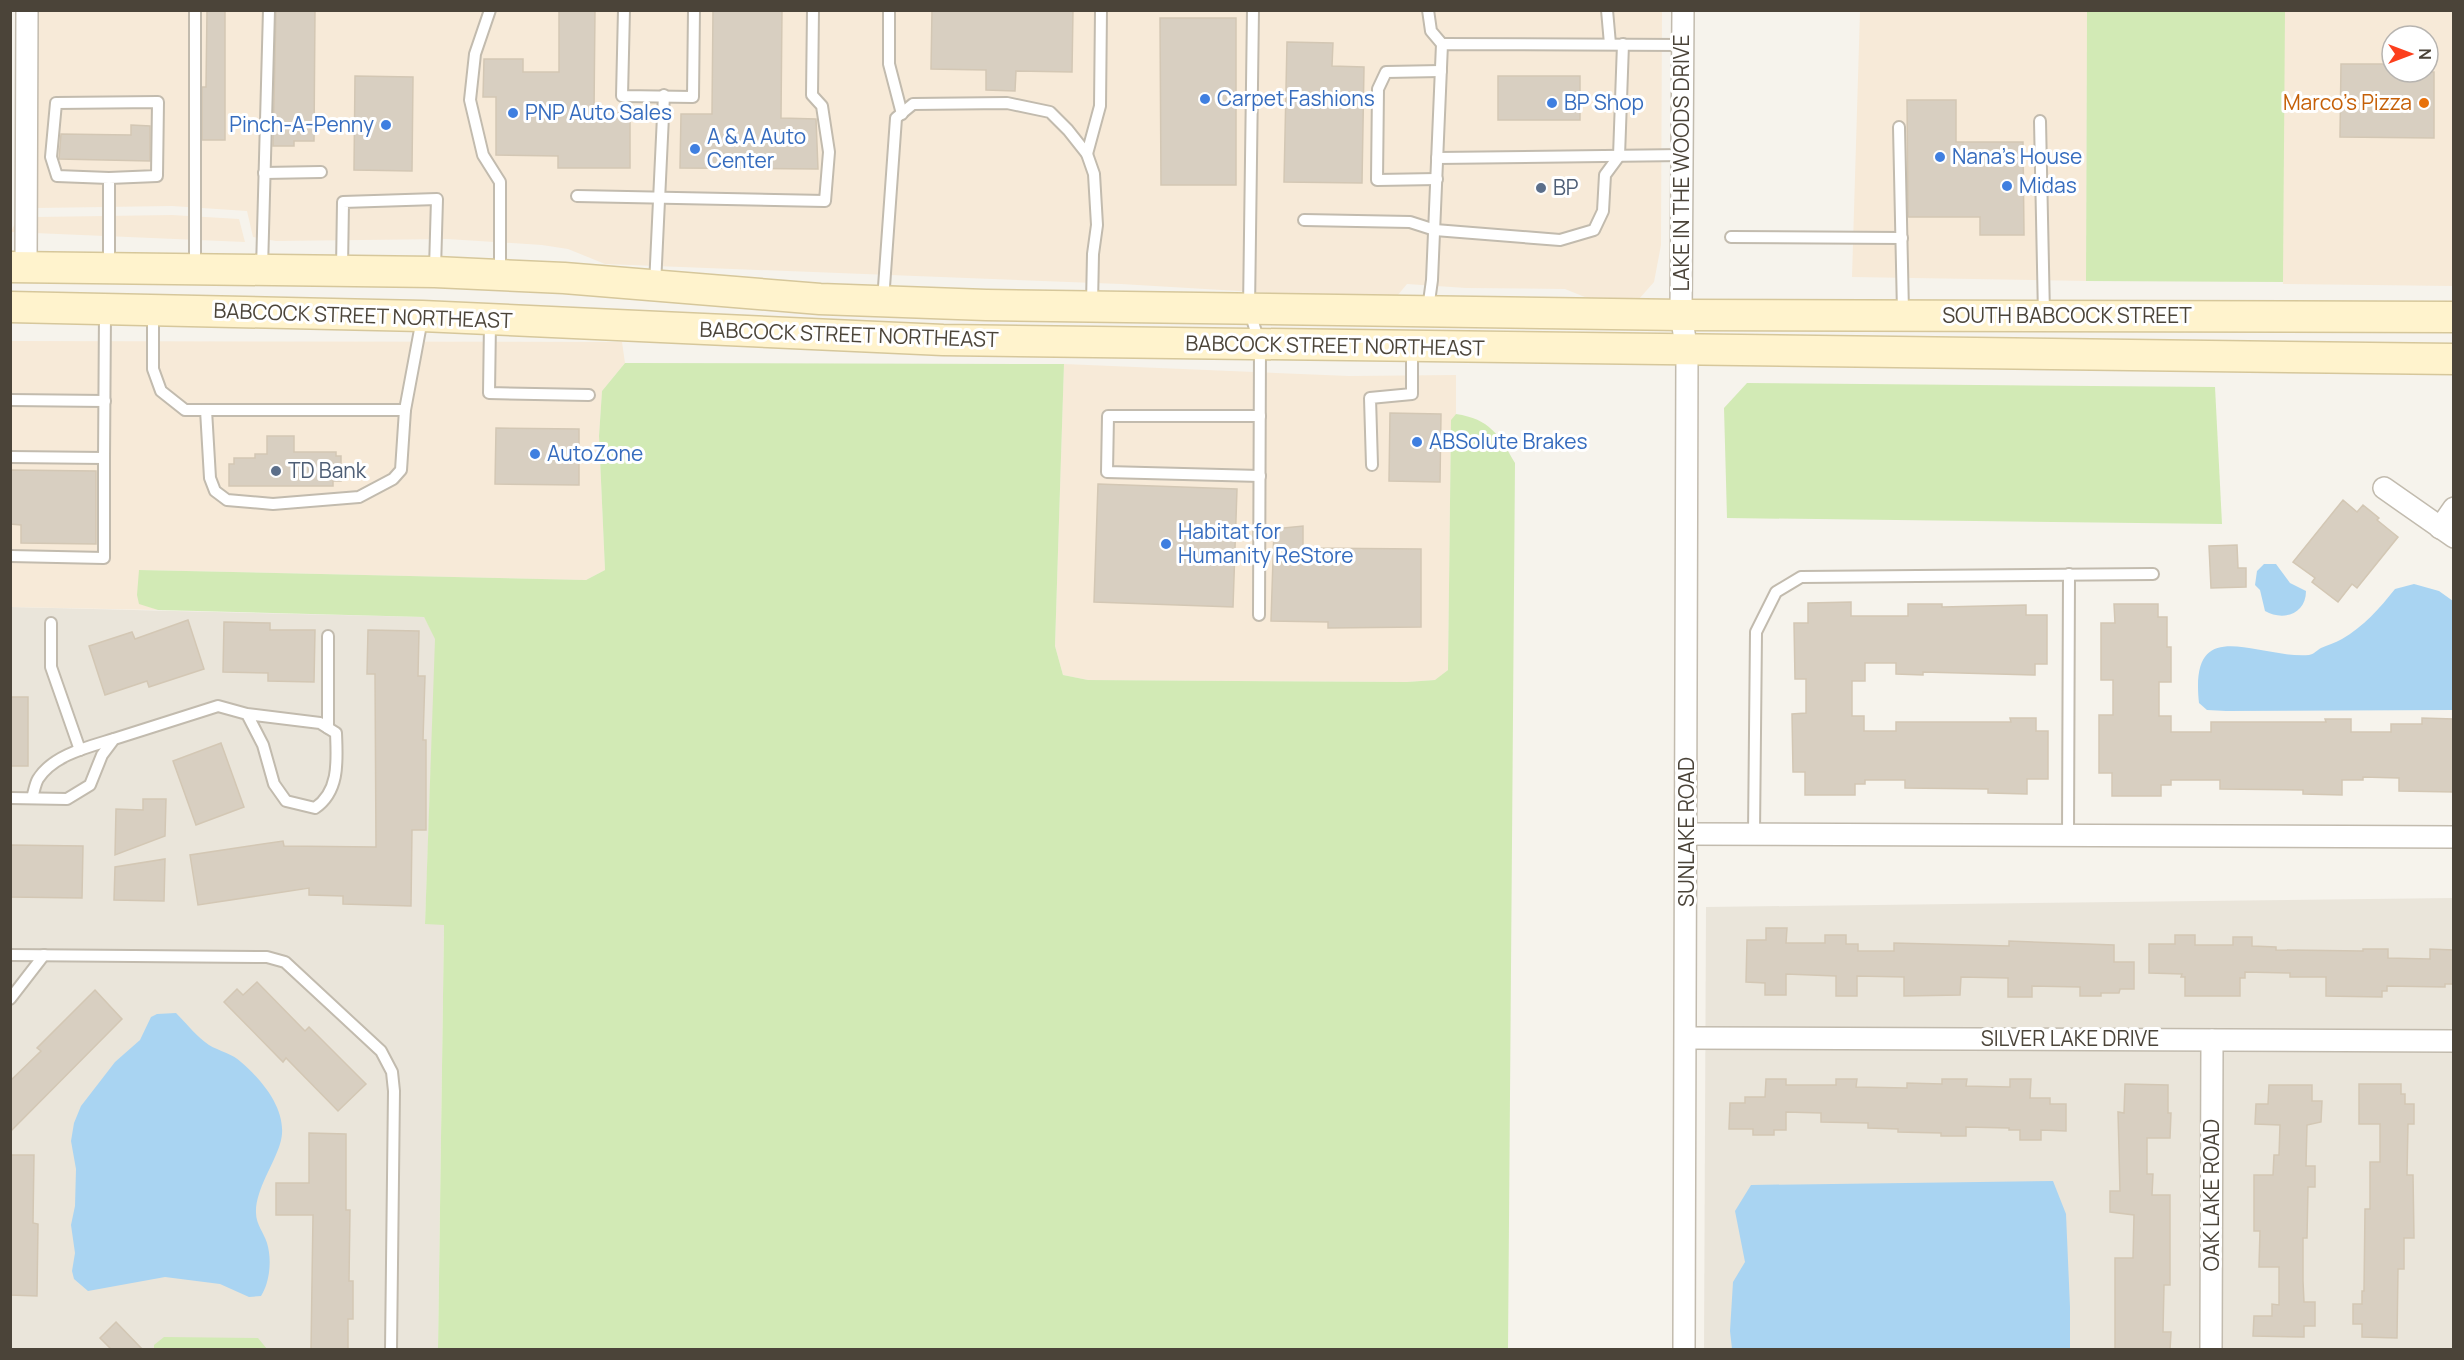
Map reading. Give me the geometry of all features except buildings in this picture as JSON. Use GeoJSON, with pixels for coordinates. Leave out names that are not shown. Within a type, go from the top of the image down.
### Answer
{"type":"FeatureCollection","features":[{"type":"Feature","properties":{"kind":"main road","name":"BABCOCK STREET NORTHEAST"},"geometry":{"type":"LineString","coordinates":[[18,267],[342,269],[435,272],[655,285],[820,299],[883,301],[1681,315]]}},
{"type":"Feature","properties":{"kind":"main road"},"geometry":{"type":"LineString","coordinates":[[348,314],[435,272]]}},
{"type":"Feature","properties":{"kind":"main road"},"geometry":{"type":"LineString","coordinates":[[422,316],[500,275]]}},
{"type":"Feature","properties":{"kind":"main road","name":"BABCOCK STREET NORTHEAST"},"geometry":{"type":"LineString","coordinates":[[10,307],[422,316],[943,340],[1687,351]]}},
{"type":"Feature","properties":{"kind":"main road","name":"SOUTH BABCOCK STREET"},"geometry":{"type":"LineString","coordinates":[[1681,315],[2454,316]]}},
{"type":"Feature","properties":{"kind":"main road"},"geometry":{"type":"LineString","coordinates":[[2253,357],[2277,341],[2454,342]]}},
{"type":"Feature","properties":{"kind":"main road","name":"SOUTH BABCOCK STREET"},"geometry":{"type":"LineString","coordinates":[[1687,351],[2454,359]]}},
{"type":"Feature","properties":{"kind":"street"},"geometry":{"type":"LineString","coordinates":[[18,267],[27,10]]}},
{"type":"Feature","properties":{"kind":"street","name":"LAKE IN THE WOODS DRIVE"},"geometry":{"type":"LineString","coordinates":[[1681,315],[1683,10]]}},
{"type":"Feature","properties":{"kind":"street","name":"SUNLAKE ROAD"},"geometry":{"type":"LineString","coordinates":[[1681,315],[1687,351],[1687,1038],[1684,1350]]}},
{"type":"Feature","properties":{"kind":"street"},"geometry":{"type":"LineString","coordinates":[[2384,488],[2447,532],[2454,508]]}},
{"type":"Feature","properties":{"kind":"street"},"geometry":{"type":"LineString","coordinates":[[1687,834],[2454,837]]}},
{"type":"Feature","properties":{"kind":"street","name":"SILVER LAKE DRIVE"},"geometry":{"type":"LineString","coordinates":[[1687,1038],[2454,1041]]}},
{"type":"Feature","properties":{"kind":"street","name":"OAK LAKE ROAD"},"geometry":{"type":"LineString","coordinates":[[2211,1350],[2212,1040]]}},
{"type":"Feature","properties":{"kind":"lane"},"geometry":{"type":"LineString","coordinates":[[195,10],[195,268]]}},
{"type":"Feature","properties":{"kind":"lane"},"geometry":{"type":"LineString","coordinates":[[262,269],[269,10]]}},
{"type":"Feature","properties":{"kind":"lane"},"geometry":{"type":"LineString","coordinates":[[490,10],[474,54],[470,100],[483,155],[500,182],[500,275]]}},
{"type":"Feature","properties":{"kind":"lane"},"geometry":{"type":"LineString","coordinates":[[624,10],[622,96],[664,95],[693,98],[694,10]]}},
{"type":"Feature","properties":{"kind":"lane"},"geometry":{"type":"LineString","coordinates":[[577,196],[825,201],[829,152],[822,106],[812,95],[813,10]]}},
{"type":"Feature","properties":{"kind":"lane"},"geometry":{"type":"LineString","coordinates":[[889,10],[889,64],[902,114]]}},
{"type":"Feature","properties":{"kind":"lane"},"geometry":{"type":"LineString","coordinates":[[1087,154],[1100,106],[1101,10]]}},
{"type":"Feature","properties":{"kind":"lane"},"geometry":{"type":"LineString","coordinates":[[1253,10],[1250,309],[1260,345],[1259,615]]}},
{"type":"Feature","properties":{"kind":"lane"},"geometry":{"type":"LineString","coordinates":[[1428,10],[1431,31],[1442,44],[1432,280],[1428,311]]}},
{"type":"Feature","properties":{"kind":"lane"},"geometry":{"type":"LineString","coordinates":[[1608,11],[1610,44]]}},
{"type":"Feature","properties":{"kind":"lane"},"geometry":{"type":"LineString","coordinates":[[1442,44],[1682,45]]}},
{"type":"Feature","properties":{"kind":"lane"},"geometry":{"type":"LineString","coordinates":[[1304,220],[1410,222],[1434,230],[1560,240],[1594,230],[1603,211],[1605,175],[1619,156],[1623,44]]}},
{"type":"Feature","properties":{"kind":"lane"},"geometry":{"type":"LineString","coordinates":[[1437,179],[1377,180],[1378,89],[1386,72],[1441,71]]}},
{"type":"Feature","properties":{"kind":"lane"},"geometry":{"type":"LineString","coordinates":[[655,285],[664,95]]}},
{"type":"Feature","properties":{"kind":"lane"},"geometry":{"type":"LineString","coordinates":[[158,102],[157,176],[109,178],[57,176],[51,157],[56,103],[158,102]]}},
{"type":"Feature","properties":{"kind":"lane"},"geometry":{"type":"LineString","coordinates":[[883,301],[896,118],[914,104],[1007,103],[1050,112],[1087,154],[1094,174],[1096,200],[1091,306]]}},
{"type":"Feature","properties":{"kind":"lane"},"geometry":{"type":"LineString","coordinates":[[2040,121],[2044,315]]}},
{"type":"Feature","properties":{"kind":"lane"},"geometry":{"type":"LineString","coordinates":[[1899,127],[1903,315]]}},
{"type":"Feature","properties":{"kind":"lane"},"geometry":{"type":"LineString","coordinates":[[1437,158],[1683,155]]}},
{"type":"Feature","properties":{"kind":"lane"},"geometry":{"type":"LineString","coordinates":[[264,173],[321,172]]}},
{"type":"Feature","properties":{"kind":"lane"},"geometry":{"type":"LineString","coordinates":[[109,178],[109,268]]}},
{"type":"Feature","properties":{"kind":"lane"},"geometry":{"type":"LineString","coordinates":[[342,269],[343,202],[437,199],[435,272]]}},
{"type":"Feature","properties":{"kind":"lane"},"geometry":{"type":"LineString","coordinates":[[1731,237],[1902,238]]}},
{"type":"Feature","properties":{"kind":"lane"},"geometry":{"type":"LineString","coordinates":[[10,556],[104,558],[105,308]]}},
{"type":"Feature","properties":{"kind":"lane"},"geometry":{"type":"LineString","coordinates":[[153,309],[153,369],[161,391],[185,410],[405,410]]}},
{"type":"Feature","properties":{"kind":"lane"},"geometry":{"type":"LineString","coordinates":[[206,410],[210,478],[215,491],[227,500],[273,504],[359,497],[393,479],[401,470],[405,410],[422,316]]}},
{"type":"Feature","properties":{"kind":"lane"},"geometry":{"type":"LineString","coordinates":[[490,319],[489,393],[589,395]]}},
{"type":"Feature","properties":{"kind":"lane"},"geometry":{"type":"LineString","coordinates":[[1372,465],[1370,398],[1413,394],[1413,347]]}},
{"type":"Feature","properties":{"kind":"lane"},"geometry":{"type":"LineString","coordinates":[[10,400],[105,401]]}},
{"type":"Feature","properties":{"kind":"lane"},"geometry":{"type":"LineString","coordinates":[[1260,416],[1108,416],[1107,472],[1260,476]]}},
{"type":"Feature","properties":{"kind":"lane"},"geometry":{"type":"LineString","coordinates":[[10,457],[104,458]]}},
{"type":"Feature","properties":{"kind":"lane"},"geometry":{"type":"LineString","coordinates":[[2068,836],[2069,574]]}},
{"type":"Feature","properties":{"kind":"lane"},"geometry":{"type":"LineString","coordinates":[[1754,834],[1756,632],[1776,592],[1801,578],[2154,574]]}},
{"type":"Feature","properties":{"kind":"lane"},"geometry":{"type":"LineString","coordinates":[[51,623],[51,667],[80,750]]}},
{"type":"Feature","properties":{"kind":"lane"},"geometry":{"type":"LineString","coordinates":[[328,636],[328,728]]}},
{"type":"Feature","properties":{"kind":"lane"},"geometry":{"type":"LineString","coordinates":[[33,798],[38,780],[56,762],[80,750],[218,706],[247,714],[320,723],[336,733],[337,758],[334,783],[325,801],[315,808],[286,801],[274,784],[263,745],[247,714]]}},
{"type":"Feature","properties":{"kind":"lane"},"geometry":{"type":"LineString","coordinates":[[10,798],[67,799],[90,785],[102,755],[114,739]]}},
{"type":"Feature","properties":{"kind":"lane"},"geometry":{"type":"LineString","coordinates":[[10,955],[267,957],[285,962],[381,1051],[392,1072],[394,1091],[391,1350]]}},
{"type":"Feature","properties":{"kind":"lane"},"geometry":{"type":"LineString","coordinates":[[10,999],[44,955]]}},
{"type":"Feature","properties":{"kind":"shaded area"},"geometry":{"type":"Polygon","coordinates":[[[37,11],[1662,11],[1661,245],[1654,282],[1639,299],[1627,302],[1600,303],[1565,289],[1466,288],[1407,284],[1397,296],[1386,300],[1121,284],[605,264],[568,249],[542,245],[447,239],[276,241],[253,237],[247,211],[172,206],[37,208],[37,11]]]}},
{"type":"Feature","properties":{"kind":"shaded area"},"geometry":{"type":"Polygon","coordinates":[[[1860,11],[2087,11],[2086,281],[1852,277],[1860,11]]]}},
{"type":"Feature","properties":{"kind":"shaded area"},"geometry":{"type":"Polygon","coordinates":[[[2284,11],[2453,11],[2453,286],[2283,284],[2284,11]]]}},
{"type":"Feature","properties":{"kind":"shaded area"},"geometry":{"type":"Polygon","coordinates":[[[172,215],[239,219],[245,242],[11,232],[16,221],[36,217],[172,215]]]}},
{"type":"Feature","properties":{"kind":"shaded area"},"geometry":{"type":"Polygon","coordinates":[[[11,341],[622,342],[625,363],[602,391],[599,436],[605,570],[586,580],[139,570],[139,603],[158,610],[11,607],[11,341]]]}},
{"type":"Feature","properties":{"kind":"shaded area"},"geometry":{"type":"Polygon","coordinates":[[[1064,364],[1349,376],[1456,375],[1456,414],[1451,421],[1448,670],[1436,680],[1407,682],[1088,680],[1063,675],[1055,646],[1064,364]]]}},
{"type":"Feature","properties":{"kind":"shaded area"},"geometry":{"type":"Polygon","coordinates":[[[11,607],[424,617],[436,639],[425,924],[444,924],[438,1349],[11,1350],[11,607]]]}},
{"type":"Feature","properties":{"kind":"shaded area"},"geometry":{"type":"Polygon","coordinates":[[[2453,898],[2453,1349],[1704,1350],[1706,907],[2453,898]]]}},
{"type":"Feature","properties":{"kind":"green space"},"geometry":{"type":"Polygon","coordinates":[[[2087,11],[2285,11],[2283,282],[2086,281],[2087,11]]]}},
{"type":"Feature","properties":{"kind":"green space"},"geometry":{"type":"Polygon","coordinates":[[[625,363],[1064,364],[1055,646],[1063,675],[1088,680],[1407,682],[1435,680],[1448,670],[1451,420],[1456,414],[1468,416],[1492,430],[1504,444],[1515,463],[1508,1349],[438,1349],[444,925],[425,924],[435,639],[424,617],[158,610],[139,604],[137,595],[139,570],[586,580],[605,570],[599,436],[602,391],[625,363]]]}},
{"type":"Feature","properties":{"kind":"green space"},"geometry":{"type":"Polygon","coordinates":[[[1747,383],[2215,387],[2222,524],[1727,518],[1724,408],[1747,383]]]}},
{"type":"Feature","properties":{"kind":"green space"},"geometry":{"type":"Polygon","coordinates":[[[164,1337],[258,1338],[267,1349],[154,1349],[154,1345],[164,1337]]]}},
{"type":"Feature","properties":{"kind":"water"},"geometry":{"type":"Polygon","coordinates":[[[2264,564],[2276,564],[2290,583],[2306,591],[2305,599],[2298,611],[2279,615],[2265,611],[2260,590],[2255,585],[2257,571],[2264,564]]]}},
{"type":"Feature","properties":{"kind":"water"},"geometry":{"type":"Polygon","coordinates":[[[2414,584],[2439,591],[2453,601],[2453,710],[2226,711],[2207,710],[2199,703],[2199,675],[2205,658],[2215,649],[2230,646],[2311,655],[2357,629],[2395,589],[2414,584]]]}},
{"type":"Feature","properties":{"kind":"water"},"geometry":{"type":"Polygon","coordinates":[[[176,1013],[205,1042],[238,1059],[266,1088],[278,1109],[282,1132],[280,1144],[256,1205],[257,1221],[267,1243],[269,1256],[268,1277],[261,1296],[249,1297],[220,1284],[165,1277],[88,1291],[74,1279],[72,1271],[75,1253],[71,1225],[75,1206],[76,1169],[71,1141],[74,1123],[81,1106],[115,1062],[140,1040],[151,1017],[157,1014],[176,1013]]]}},
{"type":"Feature","properties":{"kind":"water"},"geometry":{"type":"Polygon","coordinates":[[[2053,1181],[2066,1214],[2070,1349],[1732,1349],[1730,1331],[1733,1282],[1745,1262],[1735,1211],[1751,1185],[2053,1181]]]}},
{"type":"Feature","properties":{"kind":"place","name":"Carpet Fashions"},"geometry":{"type":"Point","coordinates":[1205,99]}},
{"type":"Feature","properties":{"kind":"place","name":"BP Shop"},"geometry":{"type":"Point","coordinates":[1552,103]}},
{"type":"Feature","properties":{"kind":"place","name":"Marco's Pizza"},"geometry":{"type":"Point","coordinates":[2424,103]}},
{"type":"Feature","properties":{"kind":"place","name":"PNP Auto Sales"},"geometry":{"type":"Point","coordinates":[513,113]}},
{"type":"Feature","properties":{"kind":"place","name":"Pinch-A-Penny"},"geometry":{"type":"Point","coordinates":[386,125]}},
{"type":"Feature","properties":{"kind":"place","name":"A & A Auto Center"},"geometry":{"type":"Point","coordinates":[695,149]}},
{"type":"Feature","properties":{"kind":"place","name":"Nana's House"},"geometry":{"type":"Point","coordinates":[1940,157]}},
{"type":"Feature","properties":{"kind":"place","name":"Midas"},"geometry":{"type":"Point","coordinates":[2007,186]}},
{"type":"Feature","properties":{"kind":"place","name":"BP"},"geometry":{"type":"Point","coordinates":[1541,188]}},
{"type":"Feature","properties":{"kind":"place","name":"ABSolute Brakes"},"geometry":{"type":"Point","coordinates":[1417,442]}},
{"type":"Feature","properties":{"kind":"place","name":"AutoZone"},"geometry":{"type":"Point","coordinates":[535,454]}},
{"type":"Feature","properties":{"kind":"place","name":"TD Bank"},"geometry":{"type":"Point","coordinates":[276,471]}},
{"type":"Feature","properties":{"kind":"place","name":"Habitat for Humanity ReStore"},"geometry":{"type":"Point","coordinates":[1166,544]}}]}
